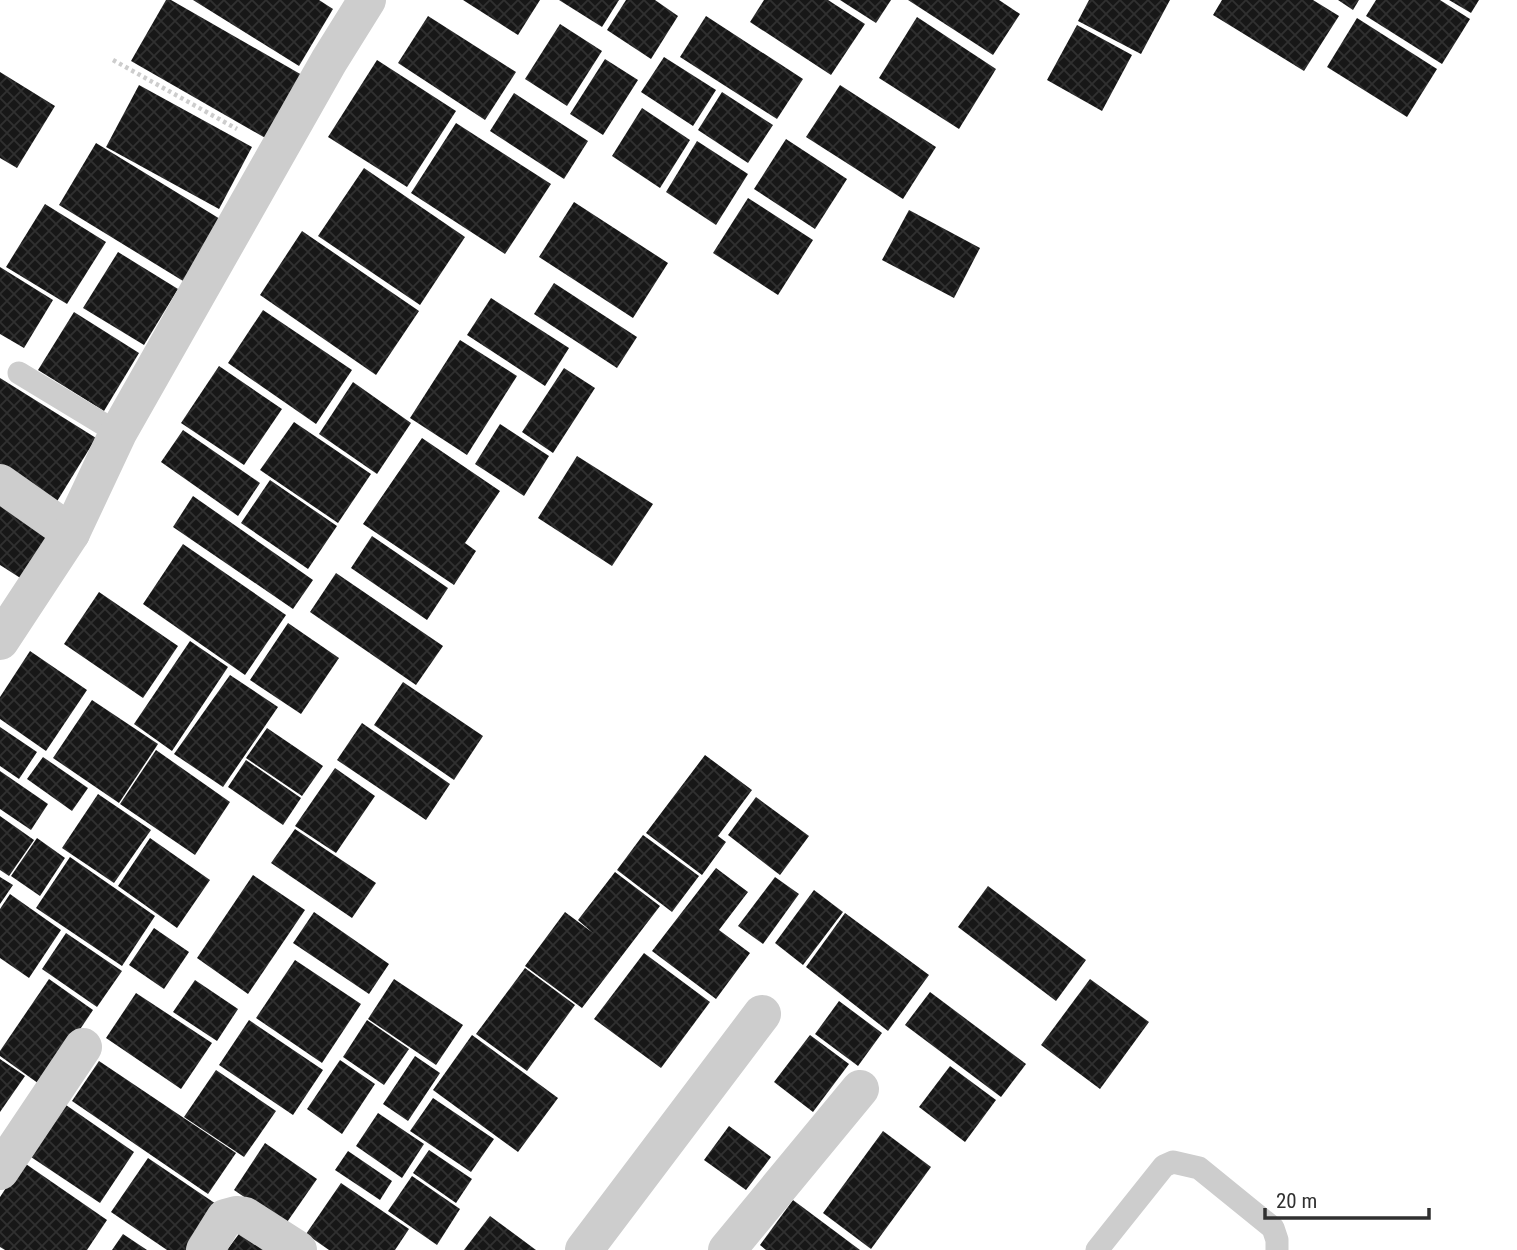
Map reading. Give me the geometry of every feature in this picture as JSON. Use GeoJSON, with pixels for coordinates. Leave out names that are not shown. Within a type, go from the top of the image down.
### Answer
{"type":"FeatureCollection","features":[{"type":"Feature","properties":{"kind":"street"},"geometry":{"type":"LineString","coordinates":[[0,641],[71,533],[118,433],[361,2]]}},
{"type":"Feature","properties":{"kind":"street"},"geometry":{"type":"LineString","coordinates":[[0,483],[71,533]]}},
{"type":"Feature","properties":{"kind":"street"},"geometry":{"type":"LineString","coordinates":[[584,1250],[762,1014]]}},
{"type":"Feature","properties":{"kind":"street"},"geometry":{"type":"LineString","coordinates":[[0,1171],[83,1047]]}},
{"type":"Feature","properties":{"kind":"street"},"geometry":{"type":"LineString","coordinates":[[727,1250],[860,1089]]}},
{"type":"Feature","properties":{"kind":"street"},"geometry":{"type":"LineString","coordinates":[[205,1250],[225,1218],[236,1214],[244,1216],[298,1250]]}},
{"type":"Feature","properties":{"kind":"lane"},"geometry":{"type":"LineString","coordinates":[[19,373],[118,433]]}},
{"type":"Feature","properties":{"kind":"lane"},"geometry":{"type":"LineString","coordinates":[[1097,1250],[1164,1166],[1173,1162],[1199,1168],[1273,1228],[1277,1250]]}},
{"type":"Feature","properties":{"kind":"path"},"geometry":{"type":"LineString","coordinates":[[113,60],[277,152]]}},
{"type":"Feature","properties":{"kind":"building"},"geometry":{"type":"Polygon","coordinates":[[[166,0],[171,0],[302,75],[267,139],[131,61],[166,0]]]}},
{"type":"Feature","properties":{"kind":"building"},"geometry":{"type":"Polygon","coordinates":[[[193,0],[319,0],[333,9],[299,66],[193,0]]]}},
{"type":"Feature","properties":{"kind":"building"},"geometry":{"type":"Polygon","coordinates":[[[463,0],[540,0],[518,35],[463,0]]]}},
{"type":"Feature","properties":{"kind":"building"},"geometry":{"type":"Polygon","coordinates":[[[559,0],[619,0],[602,27],[559,0]]]}},
{"type":"Feature","properties":{"kind":"building"},"geometry":{"type":"Polygon","coordinates":[[[626,0],[655,0],[678,16],[651,59],[607,30],[626,0]]]}},
{"type":"Feature","properties":{"kind":"building"},"geometry":{"type":"Polygon","coordinates":[[[764,0],[828,0],[865,24],[831,75],[750,22],[764,0]]]}},
{"type":"Feature","properties":{"kind":"building"},"geometry":{"type":"Polygon","coordinates":[[[840,0],[891,0],[876,23],[840,0]]]}},
{"type":"Feature","properties":{"kind":"building"},"geometry":{"type":"Polygon","coordinates":[[[908,0],[999,0],[1020,14],[993,55],[908,0]]]}},
{"type":"Feature","properties":{"kind":"building"},"geometry":{"type":"Polygon","coordinates":[[[1089,0],[1170,0],[1141,54],[1078,21],[1089,0]]]}},
{"type":"Feature","properties":{"kind":"building"},"geometry":{"type":"Polygon","coordinates":[[[1222,0],[1313,0],[1339,16],[1304,71],[1213,15],[1222,0]]]}},
{"type":"Feature","properties":{"kind":"building"},"geometry":{"type":"Polygon","coordinates":[[[1338,0],[1359,0],[1353,10],[1338,0]]]}},
{"type":"Feature","properties":{"kind":"building"},"geometry":{"type":"Polygon","coordinates":[[[1376,0],[1440,0],[1470,19],[1442,64],[1366,16],[1376,0]]]}},
{"type":"Feature","properties":{"kind":"building"},"geometry":{"type":"Polygon","coordinates":[[[1449,0],[1479,0],[1471,13],[1449,0]]]}},
{"type":"Feature","properties":{"kind":"building"},"geometry":{"type":"Polygon","coordinates":[[[428,16],[516,72],[485,120],[398,63],[428,16]]]}},
{"type":"Feature","properties":{"kind":"building"},"geometry":{"type":"Polygon","coordinates":[[[706,16],[803,79],[777,119],[680,57],[706,16]]]}},
{"type":"Feature","properties":{"kind":"building"},"geometry":{"type":"Polygon","coordinates":[[[917,17],[996,69],[959,129],[879,78],[917,17]]]}},
{"type":"Feature","properties":{"kind":"building"},"geometry":{"type":"Polygon","coordinates":[[[1357,18],[1437,69],[1407,117],[1327,67],[1357,18]]]}},
{"type":"Feature","properties":{"kind":"building"},"geometry":{"type":"Polygon","coordinates":[[[560,24],[602,51],[567,106],[525,79],[560,24]]]}},
{"type":"Feature","properties":{"kind":"building"},"geometry":{"type":"Polygon","coordinates":[[[1077,25],[1132,55],[1102,111],[1047,80],[1077,25]]]}},
{"type":"Feature","properties":{"kind":"building"},"geometry":{"type":"Polygon","coordinates":[[[664,57],[716,90],[693,126],[641,92],[664,57]]]}},
{"type":"Feature","properties":{"kind":"building"},"geometry":{"type":"Polygon","coordinates":[[[605,59],[638,80],[603,135],[570,114],[605,59]]]}},
{"type":"Feature","properties":{"kind":"building"},"geometry":{"type":"Polygon","coordinates":[[[377,60],[456,111],[407,187],[328,137],[377,60]]]}},
{"type":"Feature","properties":{"kind":"building"},"geometry":{"type":"Polygon","coordinates":[[[0,72],[55,106],[17,168],[0,158],[0,72]]]}},
{"type":"Feature","properties":{"kind":"building"},"geometry":{"type":"Polygon","coordinates":[[[139,85],[252,147],[219,209],[106,147],[139,85]]]}},
{"type":"Feature","properties":{"kind":"building"},"geometry":{"type":"Polygon","coordinates":[[[840,85],[936,147],[903,199],[806,137],[840,85]]]}},
{"type":"Feature","properties":{"kind":"building"},"geometry":{"type":"Polygon","coordinates":[[[722,92],[773,125],[748,163],[698,130],[722,92]]]}},
{"type":"Feature","properties":{"kind":"building"},"geometry":{"type":"Polygon","coordinates":[[[514,93],[588,141],[564,179],[490,131],[514,93]]]}},
{"type":"Feature","properties":{"kind":"building"},"geometry":{"type":"Polygon","coordinates":[[[642,108],[690,140],[660,188],[612,156],[642,108]]]}},
{"type":"Feature","properties":{"kind":"building"},"geometry":{"type":"Polygon","coordinates":[[[456,123],[551,184],[505,254],[411,193],[456,123]]]}},
{"type":"Feature","properties":{"kind":"building"},"geometry":{"type":"Polygon","coordinates":[[[786,139],[847,179],[815,229],[754,189],[786,139]]]}},
{"type":"Feature","properties":{"kind":"building"},"geometry":{"type":"Polygon","coordinates":[[[697,141],[748,174],[716,225],[666,192],[697,141]]]}},
{"type":"Feature","properties":{"kind":"building"},"geometry":{"type":"Polygon","coordinates":[[[96,143],[225,222],[188,284],[59,205],[96,143]]]}},
{"type":"Feature","properties":{"kind":"building"},"geometry":{"type":"Polygon","coordinates":[[[364,168],[465,237],[420,305],[318,236],[364,168]]]}},
{"type":"Feature","properties":{"kind":"building"},"geometry":{"type":"Polygon","coordinates":[[[748,198],[813,240],[778,295],[713,253],[748,198]]]}},
{"type":"Feature","properties":{"kind":"building"},"geometry":{"type":"Polygon","coordinates":[[[574,202],[668,263],[633,318],[539,257],[574,202]]]}},
{"type":"Feature","properties":{"kind":"building"},"geometry":{"type":"Polygon","coordinates":[[[45,204],[106,242],[67,304],[6,267],[45,204]]]}},
{"type":"Feature","properties":{"kind":"building"},"geometry":{"type":"Polygon","coordinates":[[[909,210],[980,248],[954,298],[882,260],[909,210]]]}},
{"type":"Feature","properties":{"kind":"building"},"geometry":{"type":"Polygon","coordinates":[[[302,231],[419,311],[376,375],[260,295],[302,231]]]}},
{"type":"Feature","properties":{"kind":"building"},"geometry":{"type":"Polygon","coordinates":[[[118,252],[178,289],[144,345],[83,308],[118,252]]]}},
{"type":"Feature","properties":{"kind":"building"},"geometry":{"type":"Polygon","coordinates":[[[0,267],[53,300],[24,348],[0,334],[0,267]]]}},
{"type":"Feature","properties":{"kind":"building"},"geometry":{"type":"Polygon","coordinates":[[[554,283],[637,337],[617,368],[534,314],[554,283]]]}},
{"type":"Feature","properties":{"kind":"building"},"geometry":{"type":"Polygon","coordinates":[[[491,298],[569,348],[545,386],[467,335],[491,298]]]}},
{"type":"Feature","properties":{"kind":"building"},"geometry":{"type":"Polygon","coordinates":[[[263,310],[352,370],[316,424],[228,363],[263,310]]]}},
{"type":"Feature","properties":{"kind":"building"},"geometry":{"type":"Polygon","coordinates":[[[74,312],[139,353],[104,411],[38,370],[74,312]]]}},
{"type":"Feature","properties":{"kind":"building"},"geometry":{"type":"Polygon","coordinates":[[[460,340],[517,376],[467,455],[410,418],[460,340]]]}},
{"type":"Feature","properties":{"kind":"building"},"geometry":{"type":"Polygon","coordinates":[[[219,366],[282,409],[244,465],[181,423],[219,366]]]}},
{"type":"Feature","properties":{"kind":"building"},"geometry":{"type":"Polygon","coordinates":[[[564,368],[595,388],[553,453],[522,432],[564,368]]]}},
{"type":"Feature","properties":{"kind":"building"},"geometry":{"type":"Polygon","coordinates":[[[0,378],[96,438],[56,503],[0,469],[0,378]]]}},
{"type":"Feature","properties":{"kind":"building"},"geometry":{"type":"Polygon","coordinates":[[[353,382],[411,423],[377,474],[319,434],[353,382]]]}},
{"type":"Feature","properties":{"kind":"building"},"geometry":{"type":"Polygon","coordinates":[[[294,422],[371,474],[338,523],[260,470],[294,422]]]}},
{"type":"Feature","properties":{"kind":"building"},"geometry":{"type":"Polygon","coordinates":[[[500,424],[549,456],[524,496],[475,464],[500,424]]]}},
{"type":"Feature","properties":{"kind":"building"},"geometry":{"type":"Polygon","coordinates":[[[183,430],[260,483],[238,516],[161,462],[183,430]]]}},
{"type":"Feature","properties":{"kind":"building"},"geometry":{"type":"Polygon","coordinates":[[[422,438],[500,491],[465,543],[476,551],[454,585],[363,524],[422,438]]]}},
{"type":"Feature","properties":{"kind":"building"},"geometry":{"type":"Polygon","coordinates":[[[577,456],[653,504],[612,566],[538,518],[577,456]]]}},
{"type":"Feature","properties":{"kind":"building"},"geometry":{"type":"Polygon","coordinates":[[[270,480],[337,526],[308,569],[241,523],[270,480]]]}},
{"type":"Feature","properties":{"kind":"building"},"geometry":{"type":"Polygon","coordinates":[[[193,496],[313,580],[293,609],[173,527],[193,496]]]}},
{"type":"Feature","properties":{"kind":"building"},"geometry":{"type":"Polygon","coordinates":[[[0,498],[55,532],[25,581],[0,565],[0,498]]]}},
{"type":"Feature","properties":{"kind":"building"},"geometry":{"type":"Polygon","coordinates":[[[372,536],[448,588],[427,620],[351,568],[372,536]]]}},
{"type":"Feature","properties":{"kind":"building"},"geometry":{"type":"Polygon","coordinates":[[[183,544],[286,615],[245,675],[143,604],[183,544]]]}},
{"type":"Feature","properties":{"kind":"building"},"geometry":{"type":"Polygon","coordinates":[[[336,573],[443,646],[416,685],[310,612],[336,573]]]}},
{"type":"Feature","properties":{"kind":"building"},"geometry":{"type":"Polygon","coordinates":[[[99,592],[178,646],[143,698],[64,644],[99,592]]]}},
{"type":"Feature","properties":{"kind":"building"},"geometry":{"type":"Polygon","coordinates":[[[288,623],[339,658],[301,714],[250,680],[288,623]]]}},
{"type":"Feature","properties":{"kind":"building"},"geometry":{"type":"Polygon","coordinates":[[[190,641],[228,667],[172,751],[134,724],[190,641]]]}},
{"type":"Feature","properties":{"kind":"building"},"geometry":{"type":"Polygon","coordinates":[[[30,651],[87,690],[46,751],[0,719],[0,697],[30,651]]]}},
{"type":"Feature","properties":{"kind":"building"},"geometry":{"type":"Polygon","coordinates":[[[230,675],[278,707],[223,787],[174,754],[230,675]]]}},
{"type":"Feature","properties":{"kind":"building"},"geometry":{"type":"Polygon","coordinates":[[[403,682],[483,736],[454,780],[374,725],[403,682]]]}},
{"type":"Feature","properties":{"kind":"building"},"geometry":{"type":"Polygon","coordinates":[[[92,700],[158,744],[119,803],[53,758],[92,700]]]}},
{"type":"Feature","properties":{"kind":"building"},"geometry":{"type":"Polygon","coordinates":[[[362,723],[450,784],[426,820],[337,760],[362,723]]]}},
{"type":"Feature","properties":{"kind":"building"},"geometry":{"type":"Polygon","coordinates":[[[0,727],[37,752],[19,779],[0,766],[0,727]]]}},
{"type":"Feature","properties":{"kind":"building"},"geometry":{"type":"Polygon","coordinates":[[[267,728],[323,766],[302,796],[246,758],[267,728]]]}},
{"type":"Feature","properties":{"kind":"building"},"geometry":{"type":"Polygon","coordinates":[[[156,750],[230,802],[195,855],[120,804],[156,750]]]}},
{"type":"Feature","properties":{"kind":"building"},"geometry":{"type":"Polygon","coordinates":[[[705,755],[752,790],[718,836],[726,842],[702,875],[646,833],[705,755]]]}},
{"type":"Feature","properties":{"kind":"building"},"geometry":{"type":"Polygon","coordinates":[[[43,757],[88,788],[72,811],[27,779],[43,757]]]}},
{"type":"Feature","properties":{"kind":"building"},"geometry":{"type":"Polygon","coordinates":[[[246,760],[301,798],[283,825],[228,787],[246,760]]]}},
{"type":"Feature","properties":{"kind":"building"},"geometry":{"type":"Polygon","coordinates":[[[335,768],[375,796],[336,853],[295,826],[335,768]]]}},
{"type":"Feature","properties":{"kind":"building"},"geometry":{"type":"Polygon","coordinates":[[[0,771],[48,804],[31,830],[0,809],[0,771]]]}},
{"type":"Feature","properties":{"kind":"building"},"geometry":{"type":"Polygon","coordinates":[[[98,794],[151,830],[114,883],[62,848],[98,794]]]}},
{"type":"Feature","properties":{"kind":"building"},"geometry":{"type":"Polygon","coordinates":[[[756,797],[809,836],[780,875],[728,835],[756,797]]]}},
{"type":"Feature","properties":{"kind":"building"},"geometry":{"type":"Polygon","coordinates":[[[0,816],[34,840],[9,876],[0,870],[0,816]]]}},
{"type":"Feature","properties":{"kind":"building"},"geometry":{"type":"Polygon","coordinates":[[[295,829],[376,883],[352,918],[271,863],[295,829]]]}},
{"type":"Feature","properties":{"kind":"building"},"geometry":{"type":"Polygon","coordinates":[[[643,835],[699,876],[672,912],[617,870],[643,835]]]}},
{"type":"Feature","properties":{"kind":"building"},"geometry":{"type":"Polygon","coordinates":[[[37,838],[65,858],[40,896],[11,876],[37,838]]]}},
{"type":"Feature","properties":{"kind":"building"},"geometry":{"type":"Polygon","coordinates":[[[150,838],[210,880],[177,928],[118,886],[150,838]]]}},
{"type":"Feature","properties":{"kind":"building"},"geometry":{"type":"Polygon","coordinates":[[[70,857],[155,916],[122,966],[36,908],[70,857]]]}},
{"type":"Feature","properties":{"kind":"building"},"geometry":{"type":"Polygon","coordinates":[[[716,868],[748,892],[719,930],[750,953],[716,999],[652,951],[716,868]]]}},
{"type":"Feature","properties":{"kind":"building"},"geometry":{"type":"Polygon","coordinates":[[[615,872],[660,906],[582,1008],[525,966],[565,912],[593,933],[578,920],[615,872]]]}},
{"type":"Feature","properties":{"kind":"building"},"geometry":{"type":"Polygon","coordinates":[[[253,875],[305,910],[248,994],[197,958],[253,875]]]}},
{"type":"Feature","properties":{"kind":"building"},"geometry":{"type":"Polygon","coordinates":[[[0,877],[13,885],[0,904],[0,877]]]}},
{"type":"Feature","properties":{"kind":"building"},"geometry":{"type":"Polygon","coordinates":[[[775,877],[799,894],[763,944],[738,926],[775,877]]]}},
{"type":"Feature","properties":{"kind":"building"},"geometry":{"type":"Polygon","coordinates":[[[988,886],[1086,960],[1056,1001],[958,927],[988,886]]]}},
{"type":"Feature","properties":{"kind":"building"},"geometry":{"type":"Polygon","coordinates":[[[814,890],[843,912],[803,965],[775,943],[814,890]]]}},
{"type":"Feature","properties":{"kind":"building"},"geometry":{"type":"Polygon","coordinates":[[[10,894],[61,930],[29,978],[0,958],[0,909],[10,894]]]}},
{"type":"Feature","properties":{"kind":"building"},"geometry":{"type":"Polygon","coordinates":[[[314,912],[389,964],[369,994],[293,943],[314,912]]]}},
{"type":"Feature","properties":{"kind":"building"},"geometry":{"type":"Polygon","coordinates":[[[845,913],[929,975],[888,1031],[806,967],[845,913]]]}},
{"type":"Feature","properties":{"kind":"building"},"geometry":{"type":"Polygon","coordinates":[[[154,928],[189,952],[164,989],[129,965],[154,928]]]}},
{"type":"Feature","properties":{"kind":"building"},"geometry":{"type":"Polygon","coordinates":[[[66,933],[122,971],[97,1007],[42,969],[66,933]]]}},
{"type":"Feature","properties":{"kind":"building"},"geometry":{"type":"Polygon","coordinates":[[[644,953],[710,1002],[661,1068],[594,1019],[644,953]]]}},
{"type":"Feature","properties":{"kind":"building"},"geometry":{"type":"Polygon","coordinates":[[[295,960],[361,1004],[322,1063],[256,1018],[295,960]]]}},
{"type":"Feature","properties":{"kind":"building"},"geometry":{"type":"Polygon","coordinates":[[[525,968],[575,1005],[527,1071],[476,1034],[525,968]]]}},
{"type":"Feature","properties":{"kind":"building"},"geometry":{"type":"Polygon","coordinates":[[[49,979],[93,1010],[42,1086],[0,1056],[0,1051],[49,979]]]}},
{"type":"Feature","properties":{"kind":"building"},"geometry":{"type":"Polygon","coordinates":[[[394,979],[463,1025],[436,1065],[368,1019],[394,979]]]}},
{"type":"Feature","properties":{"kind":"building"},"geometry":{"type":"Polygon","coordinates":[[[1090,979],[1149,1022],[1100,1089],[1041,1045],[1090,979]]]}},
{"type":"Feature","properties":{"kind":"building"},"geometry":{"type":"Polygon","coordinates":[[[195,980],[238,1009],[217,1041],[173,1012],[195,980]]]}},
{"type":"Feature","properties":{"kind":"building"},"geometry":{"type":"Polygon","coordinates":[[[930,992],[1026,1064],[1001,1097],[905,1025],[930,992]]]}},
{"type":"Feature","properties":{"kind":"building"},"geometry":{"type":"Polygon","coordinates":[[[136,993],[212,1043],[181,1089],[106,1038],[136,993]]]}},
{"type":"Feature","properties":{"kind":"building"},"geometry":{"type":"Polygon","coordinates":[[[839,1001],[882,1033],[858,1066],[815,1034],[839,1001]]]}},
{"type":"Feature","properties":{"kind":"building"},"geometry":{"type":"Polygon","coordinates":[[[249,1020],[323,1070],[293,1115],[219,1065],[249,1020]]]}},
{"type":"Feature","properties":{"kind":"building"},"geometry":{"type":"Polygon","coordinates":[[[367,1020],[409,1049],[384,1085],[343,1057],[367,1020]]]}},
{"type":"Feature","properties":{"kind":"building"},"geometry":{"type":"Polygon","coordinates":[[[472,1035],[558,1098],[518,1152],[433,1090],[472,1035]]]}},
{"type":"Feature","properties":{"kind":"building"},"geometry":{"type":"Polygon","coordinates":[[[810,1035],[849,1064],[813,1112],[774,1082],[810,1035]]]}},
{"type":"Feature","properties":{"kind":"building"},"geometry":{"type":"Polygon","coordinates":[[[415,1056],[440,1073],[408,1121],[383,1104],[415,1056]]]}},
{"type":"Feature","properties":{"kind":"building"},"geometry":{"type":"Polygon","coordinates":[[[0,1059],[25,1076],[0,1112],[0,1059]]]}},
{"type":"Feature","properties":{"kind":"building"},"geometry":{"type":"Polygon","coordinates":[[[340,1060],[375,1084],[342,1134],[307,1109],[340,1060]]]}},
{"type":"Feature","properties":{"kind":"building"},"geometry":{"type":"Polygon","coordinates":[[[99,1061],[236,1153],[208,1194],[72,1101],[99,1061]]]}},
{"type":"Feature","properties":{"kind":"building"},"geometry":{"type":"Polygon","coordinates":[[[950,1066],[996,1100],[965,1142],[919,1107],[950,1066]]]}},
{"type":"Feature","properties":{"kind":"building"},"geometry":{"type":"Polygon","coordinates":[[[216,1070],[276,1111],[244,1157],[184,1117],[216,1070]]]}},
{"type":"Feature","properties":{"kind":"building"},"geometry":{"type":"Polygon","coordinates":[[[433,1098],[494,1139],[471,1172],[410,1131],[433,1098]]]}},
{"type":"Feature","properties":{"kind":"building"},"geometry":{"type":"Polygon","coordinates":[[[66,1105],[134,1152],[100,1203],[31,1157],[66,1105]]]}},
{"type":"Feature","properties":{"kind":"building"},"geometry":{"type":"Polygon","coordinates":[[[378,1113],[424,1144],[402,1178],[356,1146],[378,1113]]]}},
{"type":"Feature","properties":{"kind":"building"},"geometry":{"type":"Polygon","coordinates":[[[729,1126],[771,1157],[746,1190],[704,1160],[729,1126]]]}},
{"type":"Feature","properties":{"kind":"building"},"geometry":{"type":"Polygon","coordinates":[[[883,1131],[931,1167],[871,1249],[823,1213],[883,1131]]]}},
{"type":"Feature","properties":{"kind":"building"},"geometry":{"type":"Polygon","coordinates":[[[265,1143],[317,1179],[285,1225],[234,1190],[265,1143]]]}},
{"type":"Feature","properties":{"kind":"building"},"geometry":{"type":"Polygon","coordinates":[[[429,1150],[472,1179],[456,1203],[413,1173],[429,1150]]]}},
{"type":"Feature","properties":{"kind":"building"},"geometry":{"type":"Polygon","coordinates":[[[348,1151],[392,1181],[380,1200],[335,1170],[348,1151]]]}},
{"type":"Feature","properties":{"kind":"building"},"geometry":{"type":"Polygon","coordinates":[[[148,1158],[222,1208],[193,1250],[167,1250],[111,1212],[148,1158]]]}},
{"type":"Feature","properties":{"kind":"building"},"geometry":{"type":"Polygon","coordinates":[[[23,1162],[107,1220],[87,1250],[5,1250],[0,1247],[0,1197],[23,1162]]]}},
{"type":"Feature","properties":{"kind":"building"},"geometry":{"type":"Polygon","coordinates":[[[412,1176],[460,1209],[437,1245],[388,1211],[412,1176]]]}},
{"type":"Feature","properties":{"kind":"building"},"geometry":{"type":"Polygon","coordinates":[[[341,1183],[409,1229],[395,1250],[329,1250],[306,1234],[341,1183]]]}},
{"type":"Feature","properties":{"kind":"building"},"geometry":{"type":"Polygon","coordinates":[[[793,1200],[860,1250],[766,1250],[760,1245],[793,1200]]]}},
{"type":"Feature","properties":{"kind":"building"},"geometry":{"type":"Polygon","coordinates":[[[490,1216],[536,1250],[464,1250],[490,1216]]]}},
{"type":"Feature","properties":{"kind":"building"},"geometry":{"type":"Polygon","coordinates":[[[244,1227],[276,1250],[227,1250],[244,1227]]]}},
{"type":"Feature","properties":{"kind":"building"},"geometry":{"type":"Polygon","coordinates":[[[123,1234],[147,1250],[112,1250],[123,1234]]]}}]}
